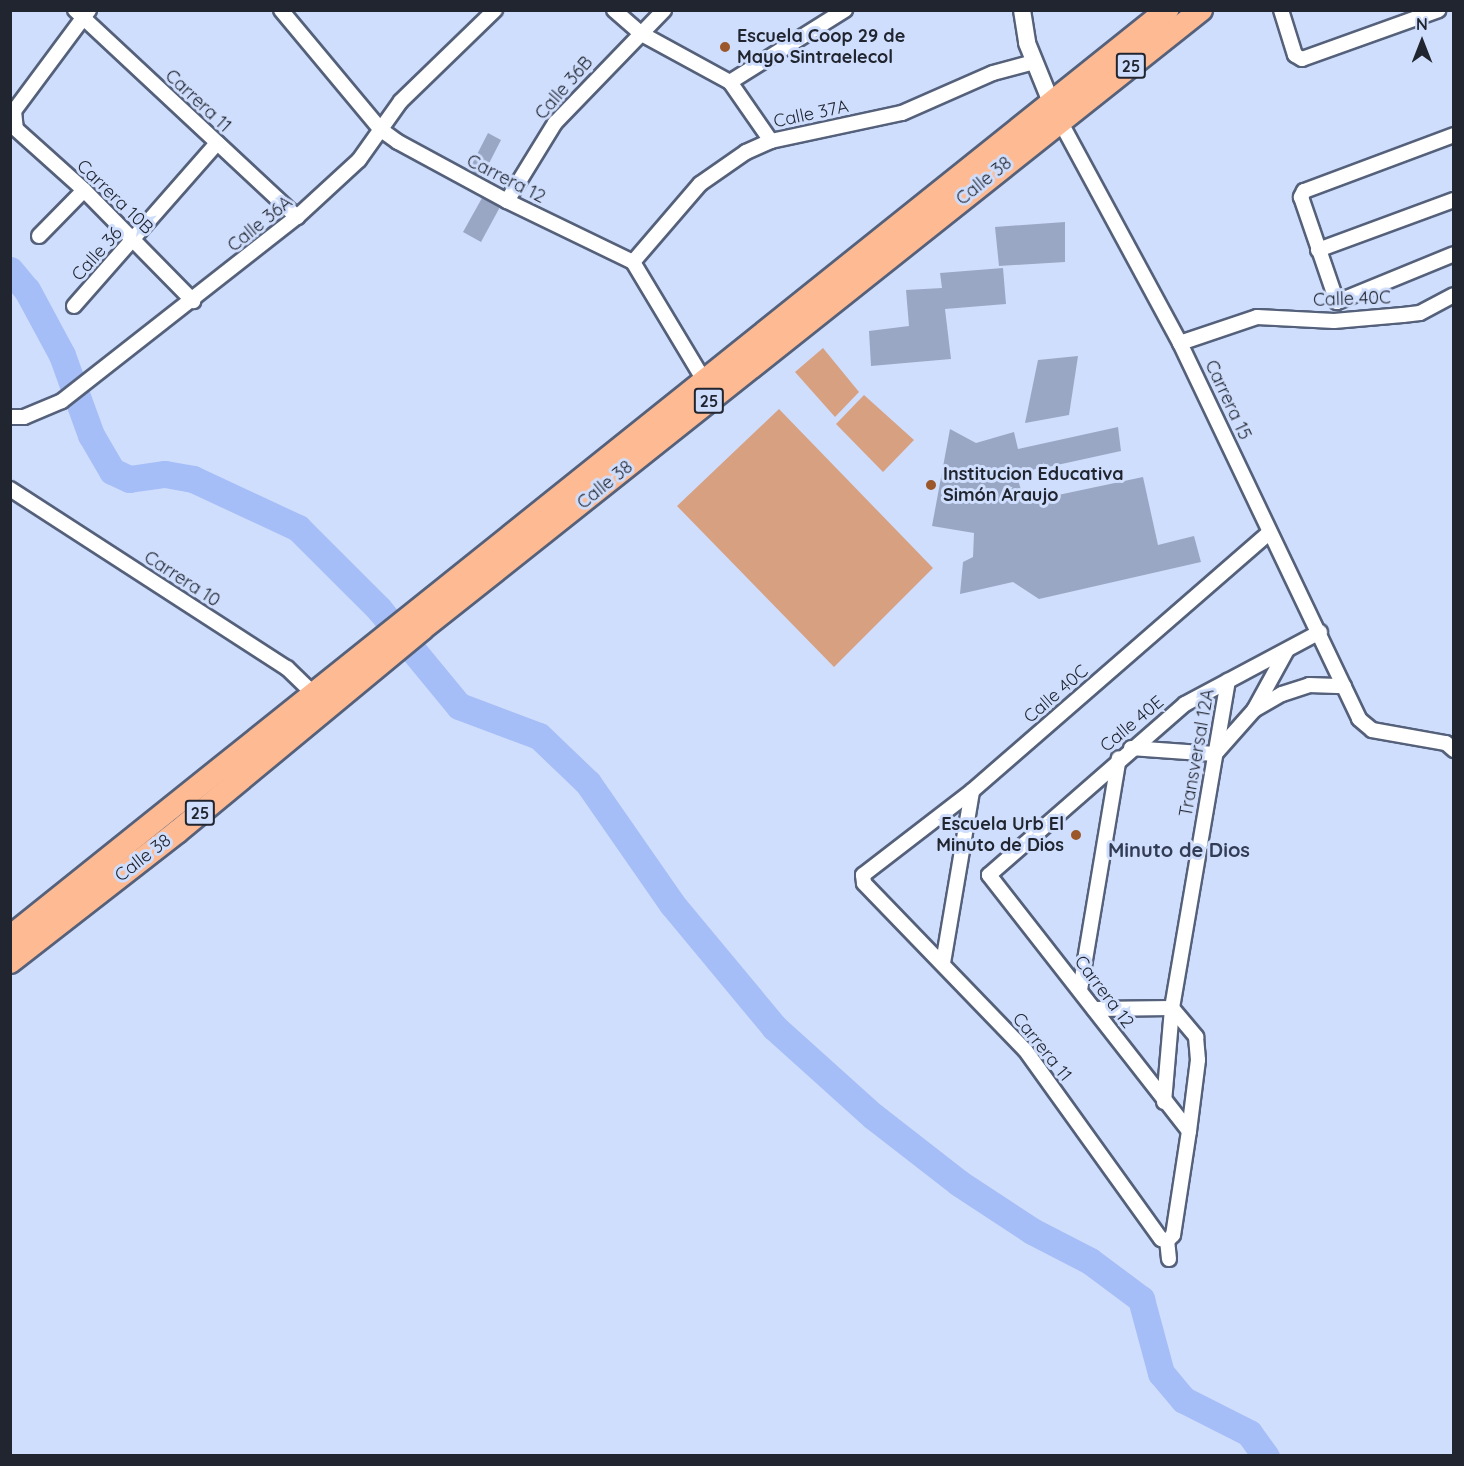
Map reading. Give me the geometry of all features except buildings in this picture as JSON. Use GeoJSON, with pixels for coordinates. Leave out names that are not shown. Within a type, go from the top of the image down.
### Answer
{"type":"FeatureCollection","features":[{"type":"Feature","properties":{"kind":"highway","name":"Calle 38"},"geometry":{"type":"LineString","coordinates":[[417,621],[704,380],[1055,112],[1202,10]]}},
{"type":"Feature","properties":{"kind":"highway","name":"Calle 38"},"geometry":{"type":"LineString","coordinates":[[10,962],[379,651],[1055,112],[1165,11]]}},
{"type":"Feature","properties":{"kind":"highway","name":"Calle 38"},"geometry":{"type":"LineString","coordinates":[[10,937],[320,700]]}},
{"type":"Feature","properties":{"kind":"street","name":"Carrera 12"},"geometry":{"type":"LineString","coordinates":[[281,10],[380,129],[415,152],[507,201],[633,262]]}},
{"type":"Feature","properties":{"kind":"street","name":"Calle 36A"},"geometry":{"type":"LineString","coordinates":[[10,429],[17,417],[62,401],[88,382],[297,217],[359,160],[401,101],[495,10]]}},
{"type":"Feature","properties":{"kind":"street"},"geometry":{"type":"LineString","coordinates":[[614,10],[640,33],[730,82],[771,141]]}},
{"type":"Feature","properties":{"kind":"street","name":"Calle 36B"},"geometry":{"type":"LineString","coordinates":[[507,201],[555,123],[664,10]]}},
{"type":"Feature","properties":{"kind":"street"},"geometry":{"type":"LineString","coordinates":[[730,82],[845,10]]}},
{"type":"Feature","properties":{"kind":"street"},"geometry":{"type":"LineString","coordinates":[[1022,10],[1034,62],[1055,112]]}},
{"type":"Feature","properties":{"kind":"street"},"geometry":{"type":"LineString","coordinates":[[1281,10],[1298,58],[1439,10]]}},
{"type":"Feature","properties":{"kind":"street","name":"Carrera 10B"},"geometry":{"type":"LineString","coordinates":[[82,13],[14,111],[12,120],[16,129],[84,190],[193,301]]}},
{"type":"Feature","properties":{"kind":"street","name":"Carrera 11"},"geometry":{"type":"LineString","coordinates":[[82,13],[297,217]]}},
{"type":"Feature","properties":{"kind":"street","name":"Calle 37A"},"geometry":{"type":"LineString","coordinates":[[633,262],[700,184],[724,164],[771,141],[902,113],[993,73],[1034,62]]}},
{"type":"Feature","properties":{"kind":"street","name":"Carrera 15"},"geometry":{"type":"LineString","coordinates":[[1055,112],[1180,343],[1268,534],[1320,632],[1359,719],[1372,730],[1446,743],[1454,750]]}},
{"type":"Feature","properties":{"kind":"street"},"geometry":{"type":"LineString","coordinates":[[1454,135],[1304,191],[1301,197],[1337,302],[1454,254]]}},
{"type":"Feature","properties":{"kind":"street","name":"Calle 36"},"geometry":{"type":"LineString","coordinates":[[74,306],[135,240],[217,143]]}},
{"type":"Feature","properties":{"kind":"street"},"geometry":{"type":"LineString","coordinates":[[39,236],[84,190]]}},
{"type":"Feature","properties":{"kind":"street"},"geometry":{"type":"LineString","coordinates":[[1318,250],[1454,200]]}},
{"type":"Feature","properties":{"kind":"street"},"geometry":{"type":"LineString","coordinates":[[633,262],[704,380]]}},
{"type":"Feature","properties":{"kind":"street","name":"Calle 40C"},"geometry":{"type":"LineString","coordinates":[[1180,343],[1257,317],[1334,321],[1403,315],[1420,313],[1454,295]]}},
{"type":"Feature","properties":{"kind":"street","name":"Carrera 10"},"geometry":{"type":"LineString","coordinates":[[10,489],[287,668],[320,700]]}},
{"type":"Feature","properties":{"kind":"street","name":"Calle 40C"},"geometry":{"type":"LineString","coordinates":[[863,875],[972,791],[1268,534]]}},
{"type":"Feature","properties":{"kind":"street","name":"Calle 40E"},"geometry":{"type":"LineString","coordinates":[[989,876],[1131,748],[1185,704],[1320,632]]}},
{"type":"Feature","properties":{"kind":"street"},"geometry":{"type":"LineString","coordinates":[[1131,748],[1215,754],[1254,710],[1287,650]]}},
{"type":"Feature","properties":{"kind":"street","name":"Transversal 12A"},"geometry":{"type":"LineString","coordinates":[[1164,1102],[1172,1008],[1228,681]]}},
{"type":"Feature","properties":{"kind":"street"},"geometry":{"type":"LineString","coordinates":[[1254,710],[1309,686],[1344,686]]}},
{"type":"Feature","properties":{"kind":"street"},"geometry":{"type":"LineString","coordinates":[[1080,990],[1119,759]]}},
{"type":"Feature","properties":{"kind":"street"},"geometry":{"type":"LineString","coordinates":[[944,963],[972,791]]}},
{"type":"Feature","properties":{"kind":"street","name":"Carrera 11"},"geometry":{"type":"LineString","coordinates":[[863,875],[864,883],[944,963],[1025,1050],[1161,1239],[1167,1241]]}},
{"type":"Feature","properties":{"kind":"street","name":"Carrera 12"},"geometry":{"type":"LineString","coordinates":[[989,876],[1189,1131]]}},
{"type":"Feature","properties":{"kind":"street"},"geometry":{"type":"LineString","coordinates":[[1094,1009],[1172,1008],[1188,1023],[1198,1050],[1189,1131],[1173,1235],[1167,1241],[1169,1259]]}},
{"type":"Feature","properties":{"kind":"shaded area"},"geometry":{"type":"Polygon","coordinates":[[[823,348],[859,392],[835,417],[795,372],[823,348]]]}},
{"type":"Feature","properties":{"kind":"shaded area"},"geometry":{"type":"Polygon","coordinates":[[[864,395],[914,440],[883,472],[836,424],[864,395]]]}},
{"type":"Feature","properties":{"kind":"shaded area"},"geometry":{"type":"Polygon","coordinates":[[[779,409],[933,568],[834,667],[677,506],[779,409]]]}},
{"type":"Feature","properties":{"kind":"waterway"},"geometry":{"type":"LineString","coordinates":[[10,270],[27,290],[62,355],[91,435],[112,471],[129,479],[165,474],[193,479],[298,528],[379,609],[459,706],[539,736],[588,783],[672,904],[774,1027],[873,1116],[959,1183],[1032,1231],[1090,1261],[1141,1299],[1161,1373],[1184,1400],[1249,1433],[1266,1456]]}},
{"type":"Feature","properties":{"kind":"place","name":"Escuela Coop 29 de Mayo Sintraelecol"},"geometry":{"type":"Point","coordinates":[725,47]}},
{"type":"Feature","properties":{"kind":"place","name":"Institucion Educativa Simón Araujo"},"geometry":{"type":"Point","coordinates":[931,485]}},
{"type":"Feature","properties":{"kind":"place","name":"Escuela Urb El Minuto de Dios"},"geometry":{"type":"Point","coordinates":[1076,835]}},
{"type":"Feature","properties":{"kind":"district","name":"Minuto de Dios"},"geometry":{"type":"Point","coordinates":[1179,849]}}]}
